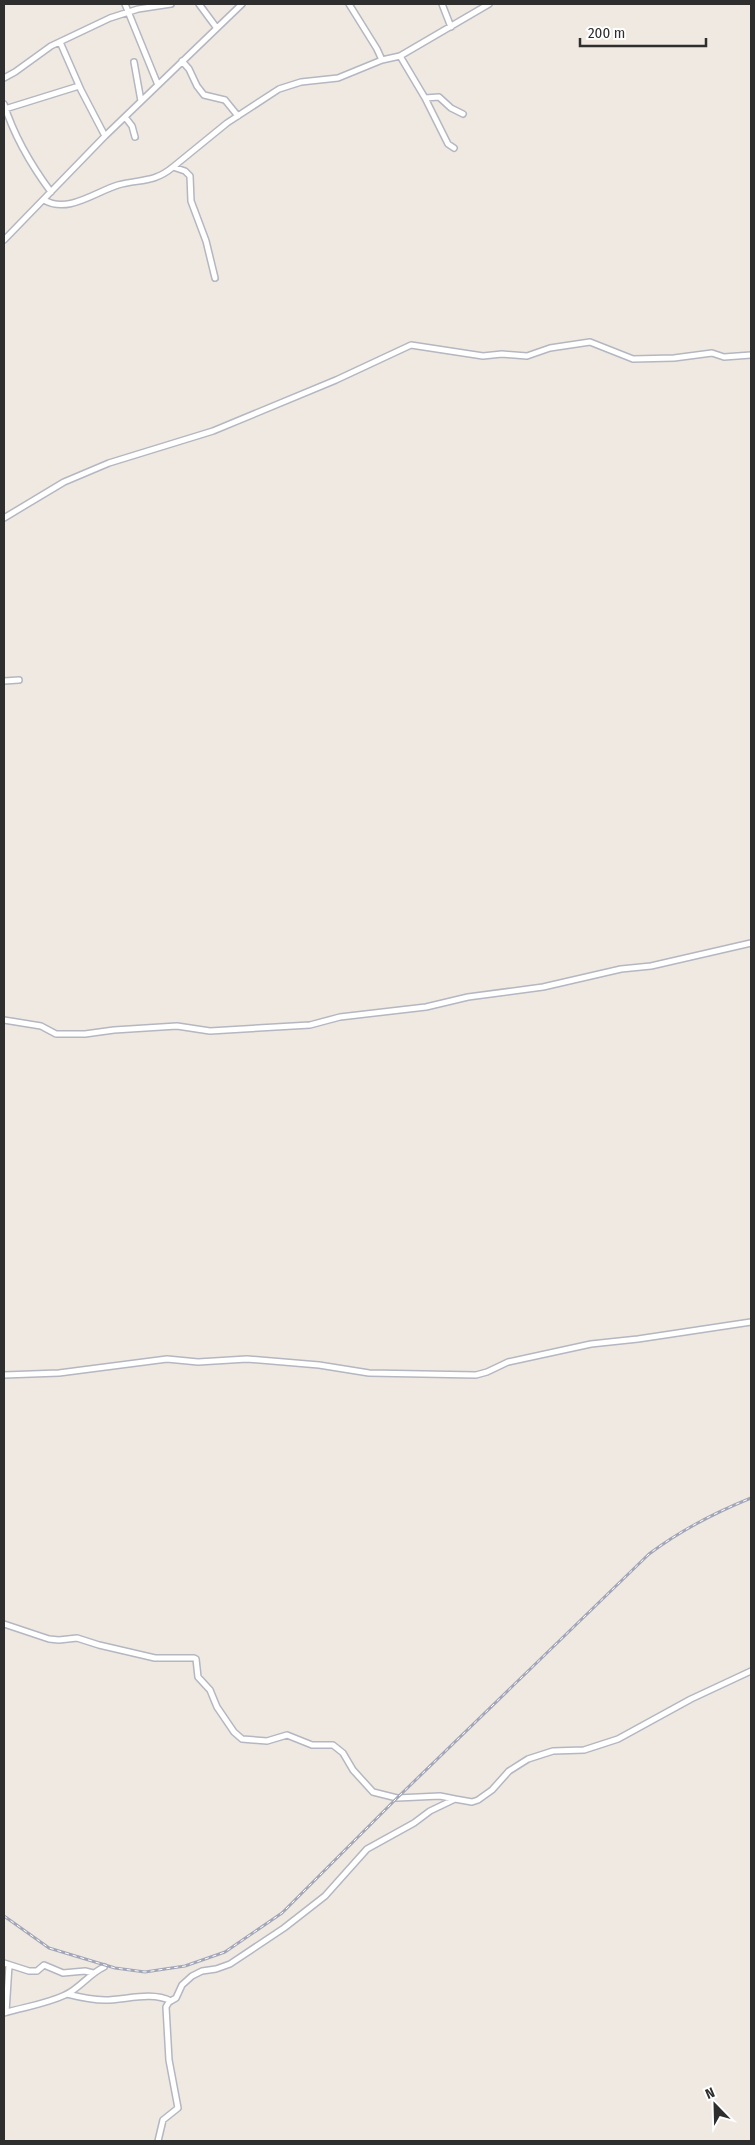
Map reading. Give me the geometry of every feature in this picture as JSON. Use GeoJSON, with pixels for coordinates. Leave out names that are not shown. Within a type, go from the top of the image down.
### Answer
{"type":"FeatureCollection","features":[{"type":"Feature","properties":{"kind":"street"},"geometry":{"type":"LineString","coordinates":[[125,4],[158,85]]}},
{"type":"Feature","properties":{"kind":"street"},"geometry":{"type":"LineString","coordinates":[[4,78],[60,42],[128,12],[171,4]]}},
{"type":"Feature","properties":{"kind":"street"},"geometry":{"type":"LineString","coordinates":[[199,4],[216,28]]}},
{"type":"Feature","properties":{"kind":"street"},"geometry":{"type":"LineString","coordinates":[[4,240],[105,136],[242,4]]}},
{"type":"Feature","properties":{"kind":"street"},"geometry":{"type":"LineString","coordinates":[[349,4],[382,60]]}},
{"type":"Feature","properties":{"kind":"street"},"geometry":{"type":"LineString","coordinates":[[442,4],[451,27]]}},
{"type":"Feature","properties":{"kind":"street"},"geometry":{"type":"LineString","coordinates":[[44,200],[56,205],[72,202],[93,196],[118,185],[156,178],[173,167],[227,123],[272,93],[291,84],[338,78],[382,60],[400,56],[489,4]]}},
{"type":"Feature","properties":{"kind":"street"},"geometry":{"type":"LineString","coordinates":[[60,42],[105,136]]}},
{"type":"Feature","properties":{"kind":"street"},"geometry":{"type":"LineString","coordinates":[[400,56],[425,98],[448,144],[454,148]]}},
{"type":"Feature","properties":{"kind":"street"},"geometry":{"type":"LineString","coordinates":[[182,61],[189,69],[197,86],[204,95],[225,100],[238,116]]}},
{"type":"Feature","properties":{"kind":"street"},"geometry":{"type":"LineString","coordinates":[[134,62],[141,101]]}},
{"type":"Feature","properties":{"kind":"street"},"geometry":{"type":"LineString","coordinates":[[51,192],[14,131],[5,107],[80,86]]}},
{"type":"Feature","properties":{"kind":"street"},"geometry":{"type":"LineString","coordinates":[[425,98],[439,97],[451,108],[464,114]]}},
{"type":"Feature","properties":{"kind":"street"},"geometry":{"type":"LineString","coordinates":[[125,117],[132,126],[135,137]]}},
{"type":"Feature","properties":{"kind":"street"},"geometry":{"type":"LineString","coordinates":[[173,167],[185,171],[190,176],[191,201],[206,241],[215,278]]}},
{"type":"Feature","properties":{"kind":"street"},"geometry":{"type":"LineString","coordinates":[[4,518],[64,482],[109,463],[213,431],[336,380],[411,345],[482,356],[502,354],[527,356],[550,348],[590,342],[638,359],[712,353],[724,356],[751,356]]}},
{"type":"Feature","properties":{"kind":"street"},"geometry":{"type":"LineString","coordinates":[[4,681],[19,680]]}},
{"type":"Feature","properties":{"kind":"street"},"geometry":{"type":"LineString","coordinates":[[4,1020],[41,1026],[56,1034],[90,1034],[114,1030],[177,1026],[210,1032],[310,1025],[340,1017],[426,1008],[468,997],[548,986],[621,969],[651,966],[751,942]]}},
{"type":"Feature","properties":{"kind":"street"},"geometry":{"type":"LineString","coordinates":[[4,1375],[59,1373],[167,1359],[198,1362],[247,1359],[319,1365],[369,1373],[476,1375],[487,1372],[504,1363],[526,1357],[591,1344],[751,1322]]}},
{"type":"Feature","properties":{"kind":"street"},"geometry":{"type":"LineString","coordinates":[[4,1624],[49,1639],[77,1638],[155,1658],[194,1658],[198,1677],[210,1690],[217,1707],[234,1732],[242,1739],[267,1740],[287,1735],[312,1745],[333,1745],[341,1751],[356,1774],[373,1792],[397,1798],[440,1796],[472,1802],[478,1800],[492,1790],[509,1771],[528,1759],[553,1751],[584,1750],[618,1739],[692,1699],[751,1671]]}},
{"type":"Feature","properties":{"kind":"street"},"geometry":{"type":"LineString","coordinates":[[158,2141],[163,2120],[178,2108],[172,2080],[166,2015],[167,2004],[176,1998],[182,1985],[195,1974],[230,1964],[300,1917],[325,1896],[367,1848],[414,1823],[430,1811],[455,1799]]}},
{"type":"Feature","properties":{"kind":"street"},"geometry":{"type":"LineString","coordinates":[[92,1973],[85,1971],[63,1973],[44,1965],[37,1971],[29,1971],[6,1964],[5,2012],[30,2007],[67,1994],[92,1973],[104,1967]]}},
{"type":"Feature","properties":{"kind":"street"},"geometry":{"type":"LineString","coordinates":[[67,1994],[93,1999],[151,1996],[171,2001]]}},
{"type":"Feature","properties":{"kind":"railway"},"geometry":{"type":"LineString","coordinates":[[4,1916],[49,1948],[115,1968],[145,1972],[185,1966],[225,1952],[282,1913],[397,1798],[649,1554],[673,1537],[698,1523],[751,1498]]}}]}
